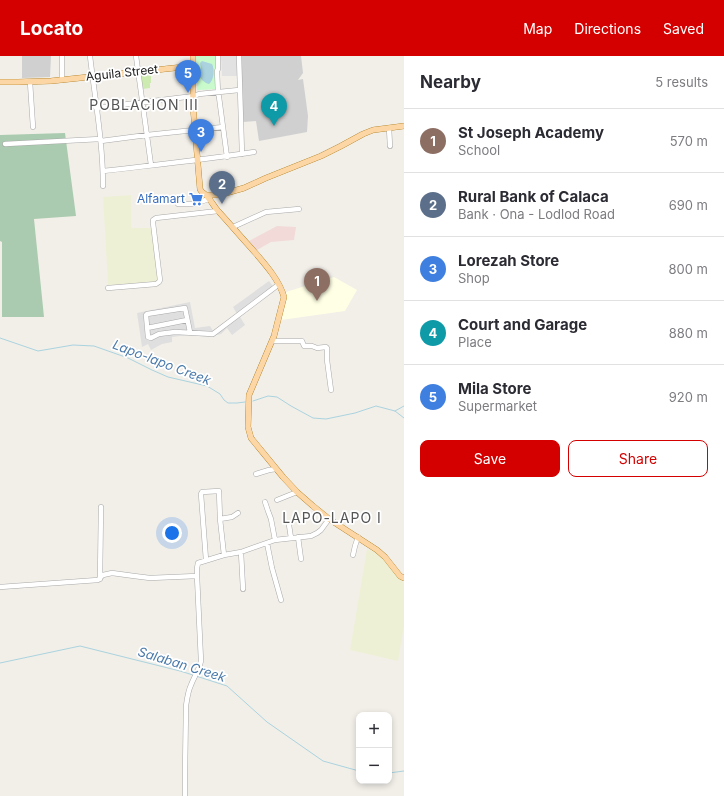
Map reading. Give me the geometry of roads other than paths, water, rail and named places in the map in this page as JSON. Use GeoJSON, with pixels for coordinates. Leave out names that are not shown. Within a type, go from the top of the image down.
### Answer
{"type":"FeatureCollection","features":[{"type":"Feature","properties":{"kind":"main road"},"geometry":{"type":"LineString","coordinates":[[193,56],[195,130],[201,192],[263,262],[274,277],[283,294],[284,301],[274,336],[249,395],[249,432],[251,438],[276,469],[312,506],[386,557],[400,576],[404,578]]}},
{"type":"Feature","properties":{"kind":"main road","name":"Aguila Street"},"geometry":{"type":"LineString","coordinates":[[0,82],[51,81],[193,66]]}},
{"type":"Feature","properties":{"kind":"main road"},"geometry":{"type":"LineString","coordinates":[[207,197],[244,188],[321,156],[373,130],[404,126]]}},
{"type":"Feature","properties":{"kind":"street"},"geometry":{"type":"LineString","coordinates":[[62,56],[62,80]]}},
{"type":"Feature","properties":{"kind":"street"},"geometry":{"type":"LineString","coordinates":[[90,56],[100,140],[103,186]]}},
{"type":"Feature","properties":{"kind":"street"},"geometry":{"type":"LineString","coordinates":[[136,56],[152,165]]}},
{"type":"Feature","properties":{"kind":"street"},"geometry":{"type":"LineString","coordinates":[[218,56],[218,93],[227,156]]}},
{"type":"Feature","properties":{"kind":"street"},"geometry":{"type":"LineString","coordinates":[[239,56],[242,154]]}},
{"type":"Feature","properties":{"kind":"street"},"geometry":{"type":"LineString","coordinates":[[30,82],[33,127]]}},
{"type":"Feature","properties":{"kind":"street"},"geometry":{"type":"LineString","coordinates":[[96,108],[240,90]]}},
{"type":"Feature","properties":{"kind":"street"},"geometry":{"type":"LineString","coordinates":[[5,144],[100,140],[223,128]]}},
{"type":"Feature","properties":{"kind":"street"},"geometry":{"type":"LineString","coordinates":[[389,128],[390,146]]}},
{"type":"Feature","properties":{"kind":"street"},"geometry":{"type":"LineString","coordinates":[[103,171],[254,152]]}},
{"type":"Feature","properties":{"kind":"street"},"geometry":{"type":"LineString","coordinates":[[178,204],[194,204],[207,197]]}},
{"type":"Feature","properties":{"kind":"street"},"geometry":{"type":"LineString","coordinates":[[233,227],[266,212],[299,209]]}},
{"type":"Feature","properties":{"kind":"street"},"geometry":{"type":"LineString","coordinates":[[108,288],[156,284],[159,282],[153,220],[156,218],[218,211]]}},
{"type":"Feature","properties":{"kind":"street"},"geometry":{"type":"LineString","coordinates":[[190,332],[186,309],[184,308],[148,314],[146,317],[148,337],[151,338],[159,334],[175,332],[213,334],[278,285]]}},
{"type":"Feature","properties":{"kind":"street"},"geometry":{"type":"LineString","coordinates":[[147,328],[188,320]]}},
{"type":"Feature","properties":{"kind":"street"},"geometry":{"type":"LineString","coordinates":[[272,341],[302,341],[304,346],[312,346],[317,348],[326,347],[331,390]]}},
{"type":"Feature","properties":{"kind":"street"},"geometry":{"type":"LineString","coordinates":[[256,474],[276,469]]}},
{"type":"Feature","properties":{"kind":"street"},"geometry":{"type":"LineString","coordinates":[[220,485],[220,519],[224,555]]}},
{"type":"Feature","properties":{"kind":"street"},"geometry":{"type":"LineString","coordinates":[[206,560],[201,494],[202,492],[219,491]]}},
{"type":"Feature","properties":{"kind":"street"},"geometry":{"type":"LineString","coordinates":[[277,500],[297,492]]}},
{"type":"Feature","properties":{"kind":"street"},"geometry":{"type":"LineString","coordinates":[[265,502],[271,519],[275,540]]}},
{"type":"Feature","properties":{"kind":"street"},"geometry":{"type":"LineString","coordinates":[[100,579],[101,507]]}},
{"type":"Feature","properties":{"kind":"street"},"geometry":{"type":"LineString","coordinates":[[220,519],[232,517],[238,514]]}},
{"type":"Feature","properties":{"kind":"street"},"geometry":{"type":"LineString","coordinates":[[185,796],[186,706],[190,686],[202,661],[197,576],[198,563],[224,555],[242,552],[275,540],[311,536],[321,530],[329,519]]}},
{"type":"Feature","properties":{"kind":"street"},"geometry":{"type":"LineString","coordinates":[[289,525],[291,538]]}},
{"type":"Feature","properties":{"kind":"street"},"geometry":{"type":"LineString","coordinates":[[298,537],[301,559]]}},
{"type":"Feature","properties":{"kind":"street"},"geometry":{"type":"LineString","coordinates":[[354,555],[358,537]]}},
{"type":"Feature","properties":{"kind":"street"},"geometry":{"type":"LineString","coordinates":[[267,543],[281,600]]}},
{"type":"Feature","properties":{"kind":"street"},"geometry":{"type":"LineString","coordinates":[[242,552],[243,589]]}},
{"type":"Feature","properties":{"kind":"street"},"geometry":{"type":"LineString","coordinates":[[0,587],[98,580],[103,575],[112,573],[150,578],[197,576]]}},
{"type":"Feature","properties":{"kind":"water"},"geometry":{"type":"Polygon","coordinates":[[[202,61],[212,64],[213,66],[213,77],[209,84],[200,77],[200,63],[202,61]]]}},
{"type":"Feature","properties":{"kind":"waterway","name":"Lapo-lapo Creek"},"geometry":{"type":"LineString","coordinates":[[0,338],[38,351],[73,345],[94,346],[128,358],[168,377],[207,386],[220,394],[228,403],[245,402]]}},
{"type":"Feature","properties":{"kind":"waterway","name":"Lapo-lapo Creek"},"geometry":{"type":"LineString","coordinates":[[253,401],[268,396],[277,397],[313,418],[326,419],[355,413],[376,406],[395,411],[404,418]]}},
{"type":"Feature","properties":{"kind":"waterway"},"geometry":{"type":"LineString","coordinates":[[395,411],[404,406]]}},
{"type":"Feature","properties":{"kind":"waterway","name":"Salaban Creek"},"geometry":{"type":"LineString","coordinates":[[0,663],[80,646],[193,675]]}},
{"type":"Feature","properties":{"kind":"waterway","name":"Salaban Creek"},"geometry":{"type":"LineString","coordinates":[[196,676],[227,686],[267,722],[323,761],[356,770]]}},
{"type":"Feature","properties":{"kind":"waterway","name":"Salaban Creek"},"geometry":{"type":"LineString","coordinates":[[392,773],[404,771]]}},
{"type":"Feature","properties":{"kind":"place","name":"Mila Store"},"geometry":{"type":"Point","coordinates":[188,93]}},
{"type":"Feature","properties":{"kind":"place","name":"Court and Garage"},"geometry":{"type":"Point","coordinates":[274,126]}},
{"type":"Feature","properties":{"kind":"place","name":"Lorezah Store"},"geometry":{"type":"Point","coordinates":[201,152]}},
{"type":"Feature","properties":{"kind":"place","name":"Alfamart"},"geometry":{"type":"Point","coordinates":[196,199]}},
{"type":"Feature","properties":{"kind":"place","name":"Rural Bank of Calaca"},"geometry":{"type":"Point","coordinates":[222,204]}},
{"type":"Feature","properties":{"kind":"place","name":"St Joseph Academy"},"geometry":{"type":"Point","coordinates":[317,301]}},
{"type":"Feature","properties":{"kind":"district","name":"POBLACION III"},"geometry":{"type":"Point","coordinates":[144,105]}},
{"type":"Feature","properties":{"kind":"district","name":"LAPO-LAPO I"},"geometry":{"type":"Point","coordinates":[332,518]}}]}
